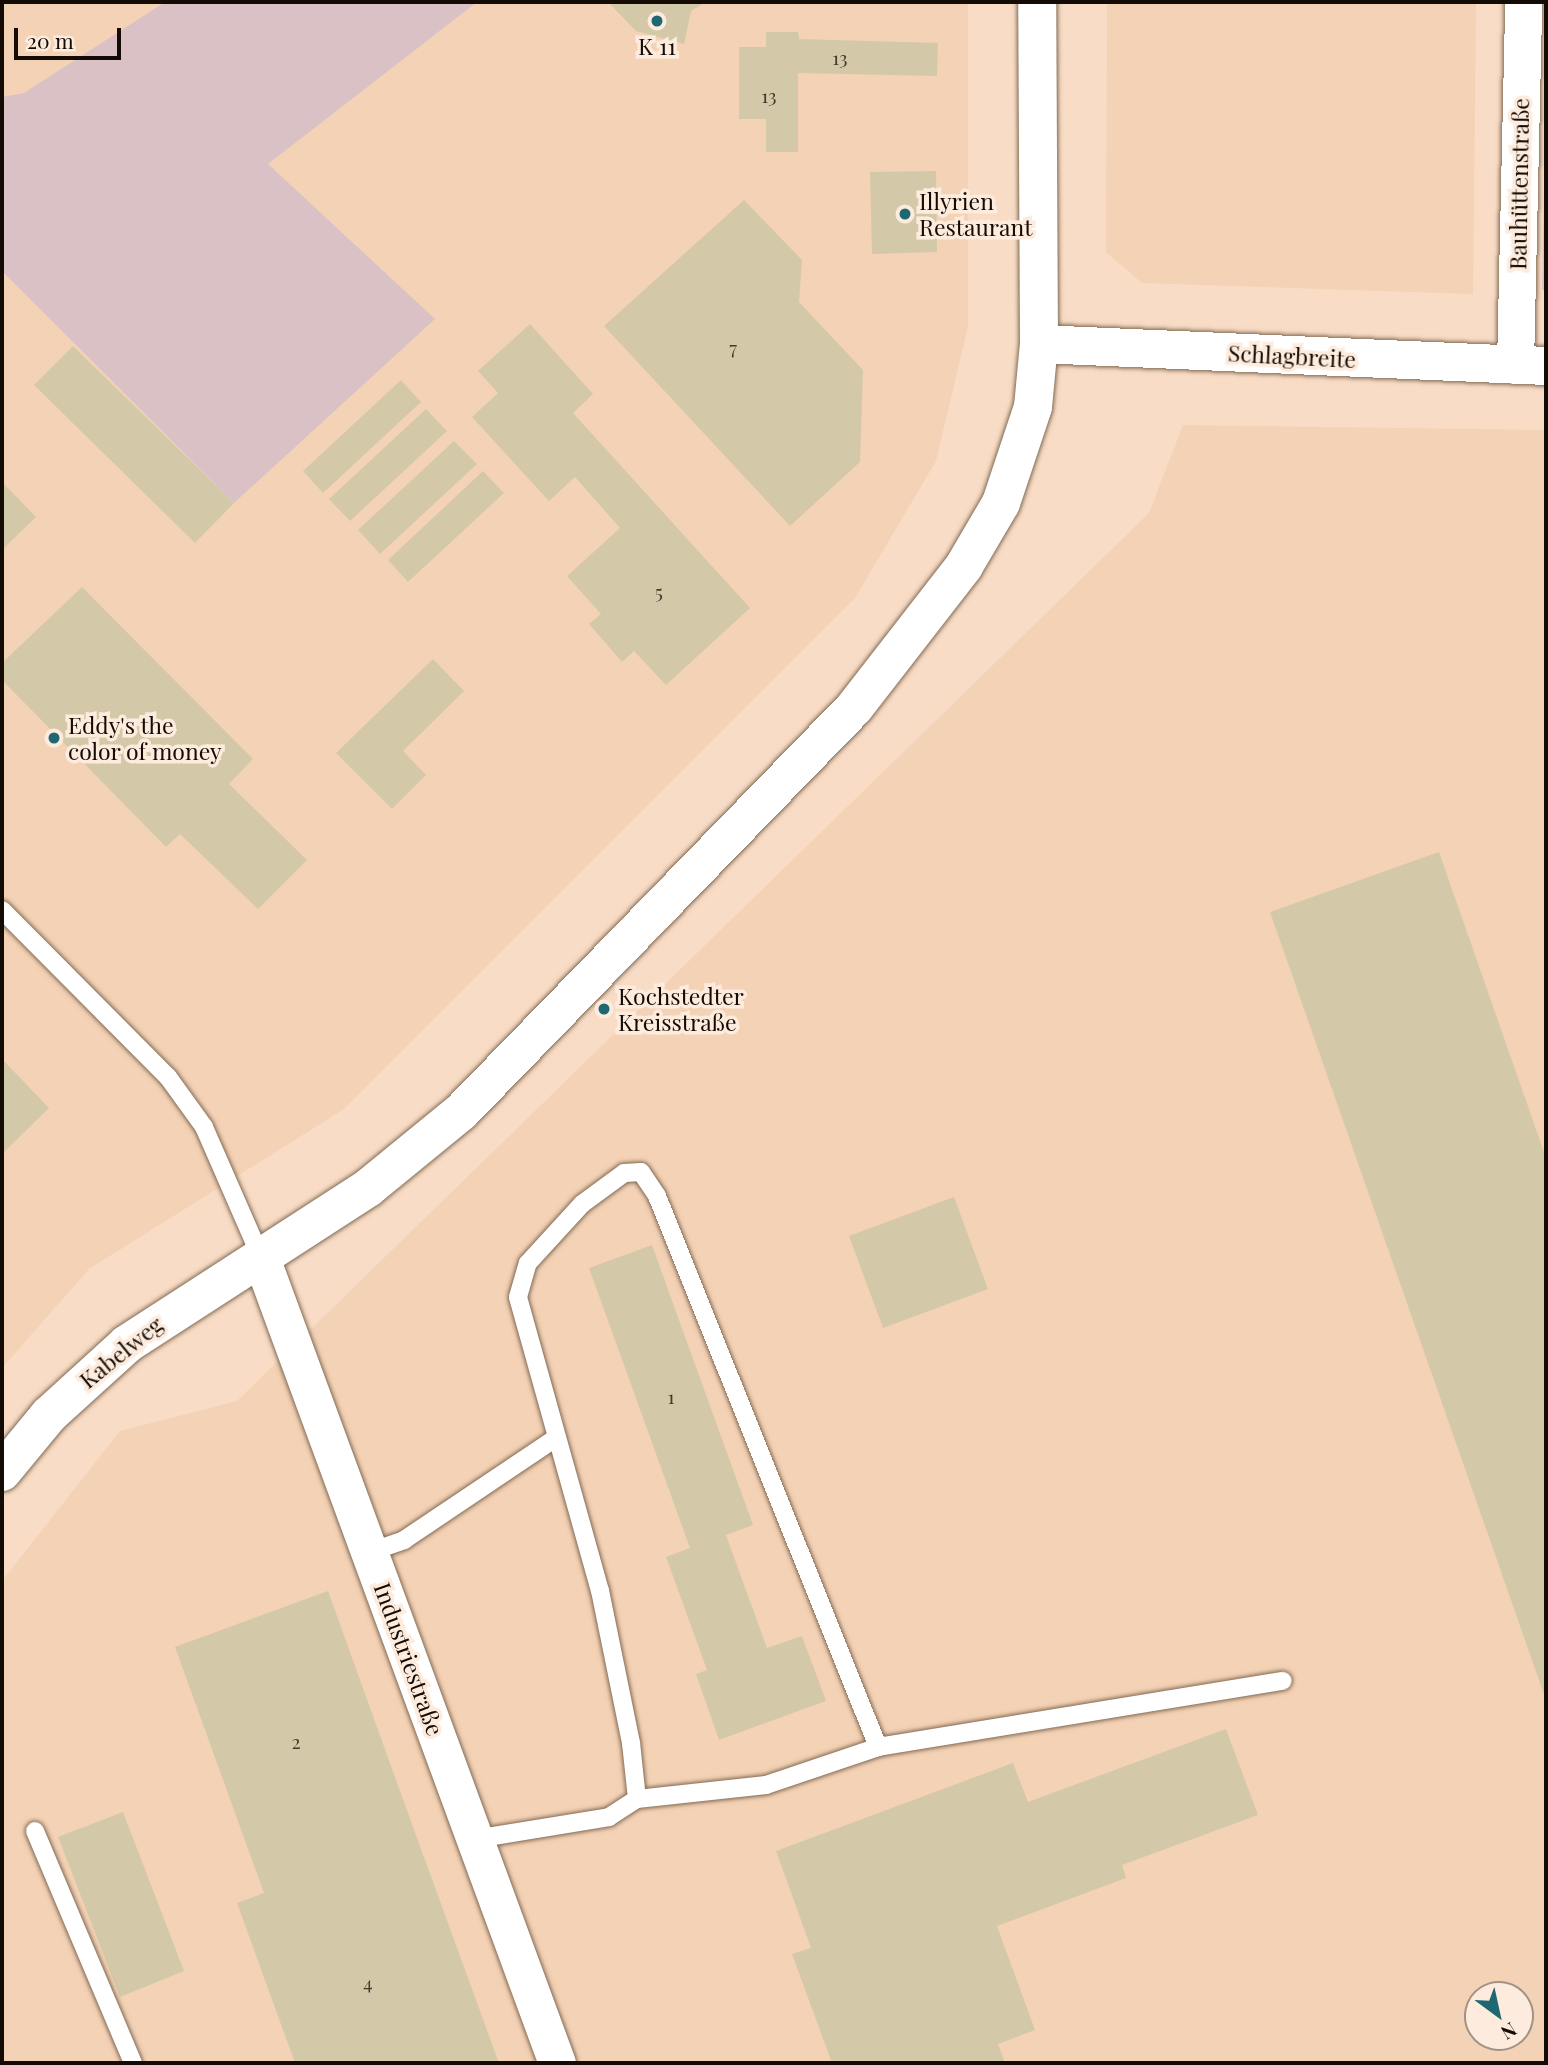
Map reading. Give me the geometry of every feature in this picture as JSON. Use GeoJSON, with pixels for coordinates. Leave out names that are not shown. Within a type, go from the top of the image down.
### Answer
{"type":"FeatureCollection","features":[{"type":"Feature","properties":{"kind":"street"},"geometry":{"type":"LineString","coordinates":[[260,1255],[368,1188],[461,1112],[854,708],[964,566],[1001,503],[1033,407],[1039,344],[1037,2]]}},
{"type":"Feature","properties":{"kind":"street","name":"Bauhüttenstraße"},"geometry":{"type":"LineString","coordinates":[[1522,2],[1530,366]]}},
{"type":"Feature","properties":{"kind":"street","name":"Schlagbreite"},"geometry":{"type":"LineString","coordinates":[[1039,344],[1530,366]]}},
{"type":"Feature","properties":{"kind":"street","name":"Kabelweg"},"geometry":{"type":"LineString","coordinates":[[2,1472],[50,1415],[127,1344],[260,1255]]}},
{"type":"Feature","properties":{"kind":"street","name":"Industriestraße"},"geometry":{"type":"LineString","coordinates":[[260,1255],[557,2063]]}},
{"type":"Feature","properties":{"kind":"lane"},"geometry":{"type":"LineString","coordinates":[[2,910],[168,1077],[204,1127],[260,1255]]}},
{"type":"Feature","properties":{"kind":"lane"},"geometry":{"type":"LineString","coordinates":[[637,1799],[631,1743],[600,1591],[518,1297],[528,1264],[582,1204],[624,1173],[641,1172],[657,1196],[878,1746]]}},
{"type":"Feature","properties":{"kind":"lane"},"geometry":{"type":"LineString","coordinates":[[370,1552],[404,1540],[557,1437]]}},
{"type":"Feature","properties":{"kind":"lane"},"geometry":{"type":"LineString","coordinates":[[475,1839],[609,1817],[637,1799],[766,1785],[878,1746],[1283,1681]]}},
{"type":"Feature","properties":{"kind":"lane"},"geometry":{"type":"LineString","coordinates":[[35,1830],[133,2063]]}},
{"type":"Feature","properties":{"kind":"shaded area"},"geometry":{"type":"Polygon","coordinates":[[[2,2],[968,2],[968,326],[936,461],[855,598],[344,1109],[89,1269],[2,1368],[2,2]]]}},
{"type":"Feature","properties":{"kind":"shaded area"},"geometry":{"type":"Polygon","coordinates":[[[165,2],[477,2],[268,164],[435,319],[234,503],[2,271],[2,97],[24,93],[165,2]]]}},
{"type":"Feature","properties":{"kind":"shaded area"},"geometry":{"type":"Polygon","coordinates":[[[1107,2],[1476,2],[1473,294],[1142,283],[1106,252],[1107,2]]]}},
{"type":"Feature","properties":{"kind":"shaded area"},"geometry":{"type":"Polygon","coordinates":[[[1546,94],[1546,290],[1542,290],[1546,94]]]}},
{"type":"Feature","properties":{"kind":"shaded area"},"geometry":{"type":"Polygon","coordinates":[[[1183,425],[1546,430],[1546,2063],[2,2063],[2,1581],[120,1431],[237,1401],[1149,513],[1183,425]]]}},
{"type":"Feature","properties":{"kind":"building","name":"K 11"},"geometry":{"type":"Polygon","coordinates":[[[608,2],[706,2],[691,11],[684,44],[636,31],[608,2]]]}},
{"type":"Feature","properties":{"kind":"building"},"geometry":{"type":"Polygon","coordinates":[[[766,32],[798,32],[799,39],[938,43],[937,76],[798,73],[798,152],[766,152],[766,119],[739,119],[739,47],[766,47],[766,32]]]}},
{"type":"Feature","properties":{"kind":"building"},"geometry":{"type":"Polygon","coordinates":[[[936,171],[937,252],[872,254],[870,172],[936,171]]]}},
{"type":"Feature","properties":{"kind":"building"},"geometry":{"type":"Polygon","coordinates":[[[744,200],[802,260],[799,302],[863,370],[860,462],[790,526],[604,326],[744,200]]]}},
{"type":"Feature","properties":{"kind":"building"},"geometry":{"type":"Polygon","coordinates":[[[530,324],[593,394],[573,413],[750,608],[666,685],[634,651],[622,662],[589,624],[601,614],[567,576],[620,528],[575,477],[549,501],[472,417],[498,393],[478,371],[530,324]]]}},
{"type":"Feature","properties":{"kind":"building"},"geometry":{"type":"Polygon","coordinates":[[[73,346],[234,503],[195,543],[34,385],[73,346]]]}},
{"type":"Feature","properties":{"kind":"building"},"geometry":{"type":"Polygon","coordinates":[[[401,380],[421,402],[323,493],[303,471],[401,380]]]}},
{"type":"Feature","properties":{"kind":"building"},"geometry":{"type":"Polygon","coordinates":[[[426,409],[447,431],[350,521],[329,499],[426,409]]]}},
{"type":"Feature","properties":{"kind":"building"},"geometry":{"type":"Polygon","coordinates":[[[454,441],[477,464],[380,554],[358,530],[454,441]]]}},
{"type":"Feature","properties":{"kind":"building"},"geometry":{"type":"Polygon","coordinates":[[[483,471],[504,493],[408,582],[388,560],[483,471]]]}},
{"type":"Feature","properties":{"kind":"building"},"geometry":{"type":"Polygon","coordinates":[[[2,482],[36,517],[2,550],[2,482]]]}},
{"type":"Feature","properties":{"kind":"building"},"geometry":{"type":"Polygon","coordinates":[[[82,587],[253,759],[229,784],[307,860],[258,909],[180,834],[166,847],[2,680],[2,663],[82,587]]]}},
{"type":"Feature","properties":{"kind":"building"},"geometry":{"type":"Polygon","coordinates":[[[433,659],[464,691],[403,751],[426,775],[392,809],[336,753],[433,659]]]}},
{"type":"Feature","properties":{"kind":"building"},"geometry":{"type":"Polygon","coordinates":[[[1439,852],[1546,1158],[1546,1700],[1270,912],[1439,852]]]}},
{"type":"Feature","properties":{"kind":"building"},"geometry":{"type":"Polygon","coordinates":[[[2,1059],[49,1108],[2,1154],[2,1059]]]}},
{"type":"Feature","properties":{"kind":"building"},"geometry":{"type":"Polygon","coordinates":[[[954,1197],[988,1289],[883,1328],[849,1236],[954,1197]]]}},
{"type":"Feature","properties":{"kind":"building"},"geometry":{"type":"Polygon","coordinates":[[[652,1245],[753,1525],[726,1535],[767,1648],[802,1636],[826,1701],[719,1740],[696,1674],[707,1670],[666,1557],[690,1548],[589,1268],[652,1245]]]}},
{"type":"Feature","properties":{"kind":"building"},"geometry":{"type":"Polygon","coordinates":[[[328,1591],[499,2063],[295,2063],[237,1903],[264,1893],[175,1647],[328,1591]]]}},
{"type":"Feature","properties":{"kind":"building"},"geometry":{"type":"Polygon","coordinates":[[[1226,1729],[1258,1815],[1122,1865],[1126,1878],[997,1926],[1035,2030],[998,2044],[1005,2063],[832,2063],[792,1954],[811,1948],[776,1851],[1013,1763],[1028,1802],[1226,1729]]]}},
{"type":"Feature","properties":{"kind":"building"},"geometry":{"type":"Polygon","coordinates":[[[123,1812],[184,1971],[120,1997],[58,1837],[123,1812]]]}},
{"type":"Feature","properties":{"kind":"place","name":"K 11"},"geometry":{"type":"Point","coordinates":[657,21]}},
{"type":"Feature","properties":{"kind":"place","name":"Illyrien Restaurant"},"geometry":{"type":"Point","coordinates":[905,214]}},
{"type":"Feature","properties":{"kind":"place","name":"Eddy's the color of money"},"geometry":{"type":"Point","coordinates":[54,738]}},
{"type":"Feature","properties":{"kind":"place","name":"Kochstedter Kreisstraße"},"geometry":{"type":"Point","coordinates":[604,1009]}}]}
